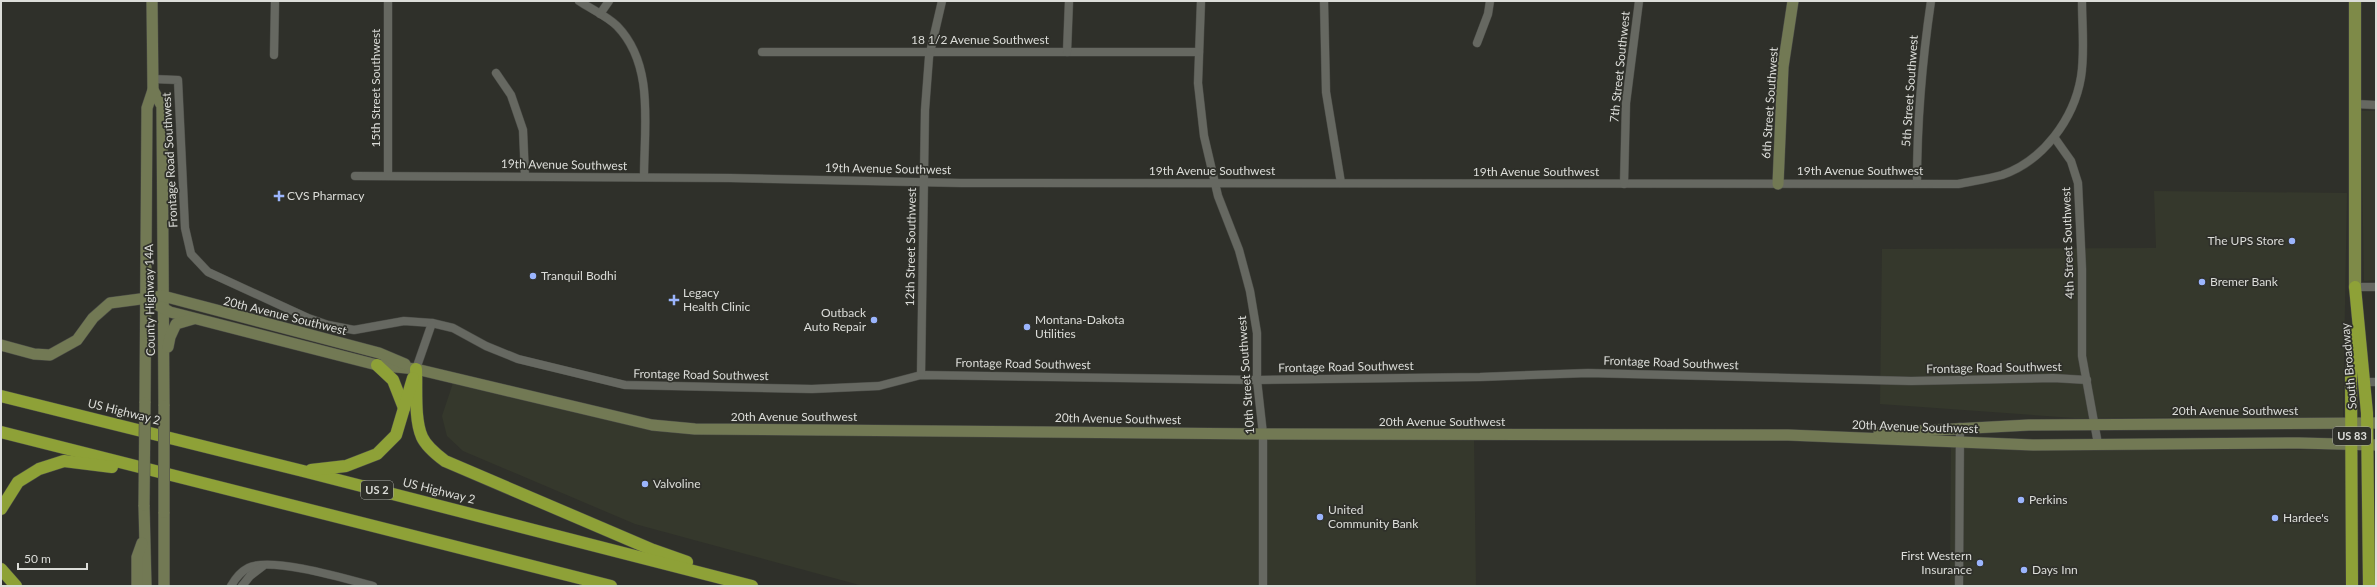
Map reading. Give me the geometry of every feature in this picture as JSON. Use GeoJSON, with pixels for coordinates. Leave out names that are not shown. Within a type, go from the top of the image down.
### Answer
{"type":"FeatureCollection","features":[{"type":"Feature","properties":{"kind":"highway","name":"South Broadway"},"geometry":{"type":"LineString","coordinates":[[2355,287],[2370,382],[2372,423],[2369,586]]}},
{"type":"Feature","properties":{"kind":"highway","name":"South Broadway"},"geometry":{"type":"LineString","coordinates":[[2352,586],[2352,424],[2355,287]]}},
{"type":"Feature","properties":{"kind":"highway"},"geometry":{"type":"LineString","coordinates":[[377,365],[393,380],[404,408]]}},
{"type":"Feature","properties":{"kind":"highway"},"geometry":{"type":"LineString","coordinates":[[304,471],[346,466],[377,454],[396,436],[416,369]]}},
{"type":"Feature","properties":{"kind":"highway"},"geometry":{"type":"LineString","coordinates":[[416,369],[417,406],[422,437],[433,451],[445,461],[653,550],[753,586]]}},
{"type":"Feature","properties":{"kind":"highway","name":"US Highway 2"},"geometry":{"type":"LineString","coordinates":[[1,396],[304,471],[753,586]]}},
{"type":"Feature","properties":{"kind":"highway"},"geometry":{"type":"LineString","coordinates":[[1,432],[612,586]]}},
{"type":"Feature","properties":{"kind":"highway"},"geometry":{"type":"LineString","coordinates":[[1,508],[18,482],[39,469],[64,461],[158,472]]}},
{"type":"Feature","properties":{"kind":"highway"},"geometry":{"type":"LineString","coordinates":[[1,569],[16,586]]}},
{"type":"Feature","properties":{"kind":"main road","name":"South Broadway"},"geometry":{"type":"LineString","coordinates":[[2355,1],[2355,287]]}},
{"type":"Feature","properties":{"kind":"street","name":"County Highway 14A"},"geometry":{"type":"LineString","coordinates":[[146,586],[144,505],[145,298],[147,108],[153,85],[152,1]]}},
{"type":"Feature","properties":{"kind":"street"},"geometry":{"type":"LineString","coordinates":[[274,55],[275,1]]}},
{"type":"Feature","properties":{"kind":"street","name":"15th Street Southwest"},"geometry":{"type":"LineString","coordinates":[[388,1],[388,175]]}},
{"type":"Feature","properties":{"kind":"street"},"geometry":{"type":"LineString","coordinates":[[579,1],[616,26],[634,49],[644,79],[644,177]]}},
{"type":"Feature","properties":{"kind":"street"},"geometry":{"type":"LineString","coordinates":[[600,14],[609,1]]}},
{"type":"Feature","properties":{"kind":"street","name":"12th Street Southwest"},"geometry":{"type":"LineString","coordinates":[[921,375],[925,110],[931,52],[942,1]]}},
{"type":"Feature","properties":{"kind":"street"},"geometry":{"type":"LineString","coordinates":[[1067,52],[1070,1]]}},
{"type":"Feature","properties":{"kind":"street","name":"10th Street Southwest"},"geometry":{"type":"LineString","coordinates":[[1201,1],[1198,82],[1204,136],[1214,183],[1239,250],[1250,291],[1257,332],[1257,380],[1263,434],[1263,586]]}},
{"type":"Feature","properties":{"kind":"street"},"geometry":{"type":"LineString","coordinates":[[1324,1],[1326,92],[1341,183]]}},
{"type":"Feature","properties":{"kind":"street"},"geometry":{"type":"LineString","coordinates":[[1477,43],[1488,14],[1490,1]]}},
{"type":"Feature","properties":{"kind":"street","name":"7th Street Southwest"},"geometry":{"type":"LineString","coordinates":[[1624,184],[1626,103],[1639,1]]}},
{"type":"Feature","properties":{"kind":"street","name":"6th Street Southwest"},"geometry":{"type":"LineString","coordinates":[[1778,184],[1783,67],[1793,1]]}},
{"type":"Feature","properties":{"kind":"street","name":"5th Street Southwest"},"geometry":{"type":"LineString","coordinates":[[1917,183],[1917,124],[1925,41],[1931,1]]}},
{"type":"Feature","properties":{"kind":"street"},"geometry":{"type":"LineString","coordinates":[[2054,137],[2062,127],[2075,99],[2081,77],[2082,1]]}},
{"type":"Feature","properties":{"kind":"street","name":"18 1/2 Avenue Southwest"},"geometry":{"type":"LineString","coordinates":[[762,52],[1199,52]]}},
{"type":"Feature","properties":{"kind":"street"},"geometry":{"type":"LineString","coordinates":[[496,73],[511,95],[524,130],[525,176]]}},
{"type":"Feature","properties":{"kind":"street","name":"Frontage Road Southwest"},"geometry":{"type":"LineString","coordinates":[[153,85],[178,80],[185,228],[191,254],[208,272],[328,325],[354,330],[404,321],[432,323],[453,328],[486,346],[518,359],[625,385],[812,389],[872,387],[921,375],[1257,380],[1480,377],[1588,373],[1911,381],[2053,378],[2087,380]]}},
{"type":"Feature","properties":{"kind":"street","name":"County Highway 14A"},"geometry":{"type":"LineString","coordinates":[[153,85],[162,106],[164,586]]}},
{"type":"Feature","properties":{"kind":"street"},"geometry":{"type":"LineString","coordinates":[[2356,104],[2376,105]]}},
{"type":"Feature","properties":{"kind":"street","name":"19th Avenue Southwest"},"geometry":{"type":"LineString","coordinates":[[355,176],[644,177],[924,182],[1958,184],[2003,174],[2026,162],[2047,146],[2054,137]]}},
{"type":"Feature","properties":{"kind":"street","name":"4th Street Southwest"},"geometry":{"type":"LineString","coordinates":[[2054,137],[2071,161],[2078,183],[2082,269],[2082,356],[2094,424]]}},
{"type":"Feature","properties":{"kind":"street"},"geometry":{"type":"LineString","coordinates":[[2355,287],[2376,287]]}},
{"type":"Feature","properties":{"kind":"street"},"geometry":{"type":"LineString","coordinates":[[1,345],[34,354],[50,355],[77,340],[93,318],[110,303],[145,298]]}},
{"type":"Feature","properties":{"kind":"street","name":"20th Avenue Southwest"},"geometry":{"type":"LineString","coordinates":[[145,298],[379,353],[416,369]]}},
{"type":"Feature","properties":{"kind":"street","name":"20th Avenue Southwest"},"geometry":{"type":"LineString","coordinates":[[163,302],[170,312],[377,365],[416,369],[652,425],[695,429],[1263,434],[1826,436],[2033,445],[2372,445]]}},
{"type":"Feature","properties":{"kind":"street"},"geometry":{"type":"LineString","coordinates":[[164,377],[170,337],[176,324],[185,320],[201,319]]}},
{"type":"Feature","properties":{"kind":"street"},"geometry":{"type":"LineString","coordinates":[[416,369],[432,323]]}},
{"type":"Feature","properties":{"kind":"street","name":"20th Avenue Southwest"},"geometry":{"type":"LineString","coordinates":[[1826,436],[1960,427],[2094,424],[2372,423]]}},
{"type":"Feature","properties":{"kind":"street"},"geometry":{"type":"LineString","coordinates":[[2094,424],[2098,444]]}},
{"type":"Feature","properties":{"kind":"street"},"geometry":{"type":"LineString","coordinates":[[1958,586],[1960,427]]}},
{"type":"Feature","properties":{"kind":"street"},"geometry":{"type":"LineString","coordinates":[[137,586],[137,557],[145,532]]}},
{"type":"Feature","properties":{"kind":"street"},"geometry":{"type":"LineString","coordinates":[[242,586],[250,576],[264,566]]}},
{"type":"Feature","properties":{"kind":"street"},"geometry":{"type":"LineString","coordinates":[[231,586],[236,577],[248,568],[264,566],[285,567],[331,575],[373,586]]}},
{"type":"Feature","properties":{"kind":"shaded area"},"geometry":{"type":"Polygon","coordinates":[[[2361,111],[2376,111],[2376,280],[2364,281],[2361,111]]]}},
{"type":"Feature","properties":{"kind":"shaded area"},"geometry":{"type":"Polygon","coordinates":[[[2154,191],[2347,193],[2343,417],[2074,418],[1880,404],[1882,249],[2156,248],[2154,191]]]}},
{"type":"Feature","properties":{"kind":"shaded area"},"geometry":{"type":"Polygon","coordinates":[[[454,380],[649,426],[1474,436],[1476,586],[863,586],[635,524],[463,451],[447,436],[442,416],[454,380]]]}},
{"type":"Feature","properties":{"kind":"shaded area"},"geometry":{"type":"Polygon","coordinates":[[[1951,447],[2095,450],[2347,450],[2345,586],[1950,586],[1951,447]]]}},
{"type":"Feature","properties":{"kind":"place","name":"CVS Pharmacy"},"geometry":{"type":"Point","coordinates":[279,196]}},
{"type":"Feature","properties":{"kind":"place","name":"The UPS Store"},"geometry":{"type":"Point","coordinates":[2292,241]}},
{"type":"Feature","properties":{"kind":"place","name":"Tranquil Bodhi"},"geometry":{"type":"Point","coordinates":[533,276]}},
{"type":"Feature","properties":{"kind":"place","name":"Bremer Bank"},"geometry":{"type":"Point","coordinates":[2202,282]}},
{"type":"Feature","properties":{"kind":"place","name":"Legacy Health Clinic"},"geometry":{"type":"Point","coordinates":[674,300]}},
{"type":"Feature","properties":{"kind":"place","name":"Outback Auto Repair"},"geometry":{"type":"Point","coordinates":[874,320]}},
{"type":"Feature","properties":{"kind":"place","name":"Montana-Dakota Utilities"},"geometry":{"type":"Point","coordinates":[1027,327]}},
{"type":"Feature","properties":{"kind":"place","name":"Valvoline"},"geometry":{"type":"Point","coordinates":[645,484]}},
{"type":"Feature","properties":{"kind":"place","name":"Perkins"},"geometry":{"type":"Point","coordinates":[2021,500]}},
{"type":"Feature","properties":{"kind":"place","name":"United Community Bank"},"geometry":{"type":"Point","coordinates":[1320,517]}},
{"type":"Feature","properties":{"kind":"place","name":"Hardee's"},"geometry":{"type":"Point","coordinates":[2275,518]}},
{"type":"Feature","properties":{"kind":"place","name":"First Western Insurance"},"geometry":{"type":"Point","coordinates":[1980,563]}},
{"type":"Feature","properties":{"kind":"place","name":"Days Inn"},"geometry":{"type":"Point","coordinates":[2024,570]}}]}
